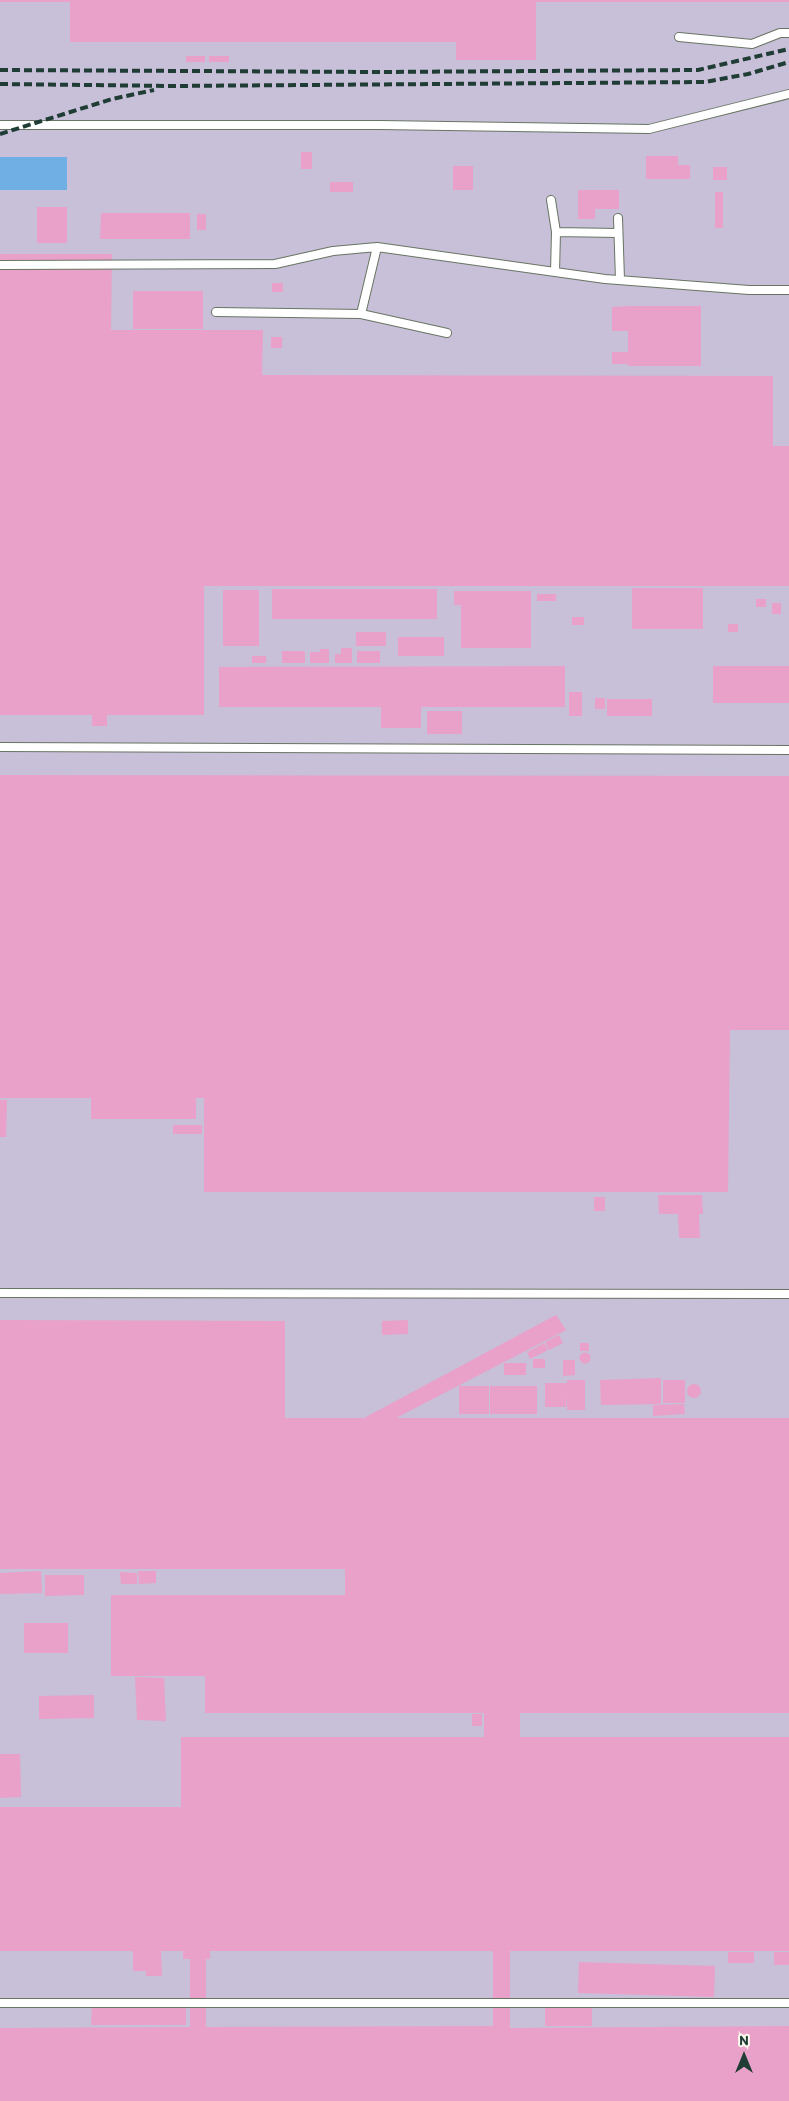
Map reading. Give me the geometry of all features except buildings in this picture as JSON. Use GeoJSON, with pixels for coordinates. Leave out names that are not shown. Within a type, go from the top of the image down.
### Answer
{"type":"FeatureCollection","features":[{"type":"Feature","properties":{"kind":"lane"},"geometry":{"type":"LineString","coordinates":[[679,37],[752,44],[780,33],[789,33]]}},
{"type":"Feature","properties":{"kind":"lane"},"geometry":{"type":"LineString","coordinates":[[0,125],[380,125],[649,129],[789,94]]}},
{"type":"Feature","properties":{"kind":"lane"},"geometry":{"type":"LineString","coordinates":[[551,200],[556,232],[555,272]]}},
{"type":"Feature","properties":{"kind":"lane"},"geometry":{"type":"LineString","coordinates":[[618,218],[620,280]]}},
{"type":"Feature","properties":{"kind":"lane"},"geometry":{"type":"LineString","coordinates":[[556,232],[618,233]]}},
{"type":"Feature","properties":{"kind":"lane"},"geometry":{"type":"LineString","coordinates":[[361,314],[378,247]]}},
{"type":"Feature","properties":{"kind":"lane"},"geometry":{"type":"LineString","coordinates":[[0,265],[275,264],[333,251],[378,247],[620,280],[749,290],[789,290]]}},
{"type":"Feature","properties":{"kind":"lane"},"geometry":{"type":"LineString","coordinates":[[216,312],[361,314],[447,333]]}},
{"type":"Feature","properties":{"kind":"lane"},"geometry":{"type":"LineString","coordinates":[[0,747],[789,750]]}},
{"type":"Feature","properties":{"kind":"lane"},"geometry":{"type":"LineString","coordinates":[[0,1293],[789,1294]]}},
{"type":"Feature","properties":{"kind":"lane"},"geometry":{"type":"LineString","coordinates":[[0,2003],[789,2003]]}},
{"type":"Feature","properties":{"kind":"shaded area"},"geometry":{"type":"Polygon","coordinates":[[[0,0],[789,0],[789,2101],[0,2101],[0,0]]]}},
{"type":"Feature","properties":{"kind":"water"},"geometry":{"type":"Polygon","coordinates":[[[0,157],[67,157],[67,190],[0,190],[0,157]]]}},
{"type":"Feature","properties":{"kind":"railway"},"geometry":{"type":"LineString","coordinates":[[0,70],[378,72],[698,70],[789,49]]}},
{"type":"Feature","properties":{"kind":"railway"},"geometry":{"type":"LineString","coordinates":[[0,84],[173,86],[705,82],[748,74],[789,62]]}},
{"type":"Feature","properties":{"kind":"railway"},"geometry":{"type":"LineString","coordinates":[[0,134],[112,99],[154,90]]}}]}
